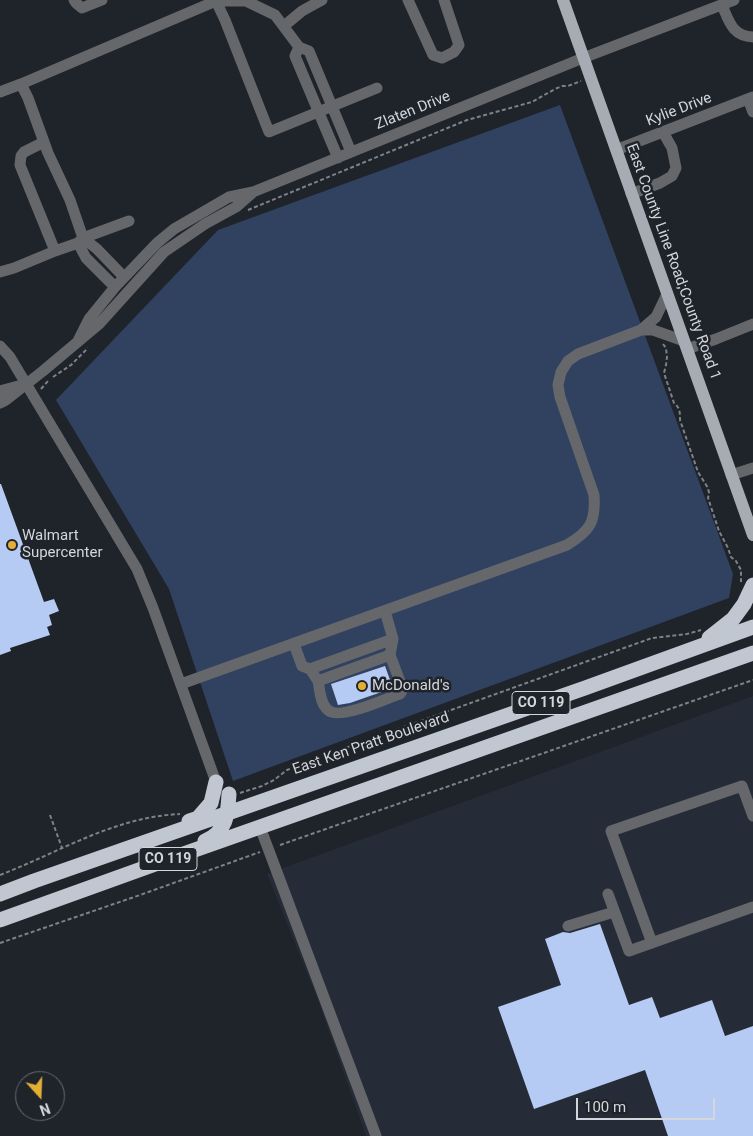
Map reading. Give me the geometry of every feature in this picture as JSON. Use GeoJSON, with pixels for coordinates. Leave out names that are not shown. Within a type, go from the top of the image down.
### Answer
{"type":"FeatureCollection","features":[{"type":"Feature","properties":{"kind":"highway"},"geometry":{"type":"LineString","coordinates":[[694,648],[714,635],[733,619],[744,604],[747,585]]}},
{"type":"Feature","properties":{"kind":"highway","name":"East Ken Pratt Boulevard"},"geometry":{"type":"LineString","coordinates":[[0,894],[753,627]]}},
{"type":"Feature","properties":{"kind":"highway","name":"CO 119"},"geometry":{"type":"LineString","coordinates":[[0,920],[80,890],[753,654]]}},
{"type":"Feature","properties":{"kind":"highway"},"geometry":{"type":"LineString","coordinates":[[119,851],[198,818],[212,803],[216,782],[242,798],[328,778]]}},
{"type":"Feature","properties":{"kind":"highway"},"geometry":{"type":"LineString","coordinates":[[0,916],[5,912],[215,837],[220,832],[234,794]]}},
{"type":"Feature","properties":{"kind":"main road","name":"East County Line Road;County Road 1"},"geometry":{"type":"LineString","coordinates":[[563,0],[753,535]]}},
{"type":"Feature","properties":{"kind":"street"},"geometry":{"type":"LineString","coordinates":[[74,0],[82,8],[102,0]]}},
{"type":"Feature","properties":{"kind":"street"},"geometry":{"type":"LineString","coordinates":[[284,26],[302,11],[322,0]]}},
{"type":"Feature","properties":{"kind":"street"},"geometry":{"type":"LineString","coordinates":[[408,0],[433,55],[442,58],[454,52],[459,45],[444,0]]}},
{"type":"Feature","properties":{"kind":"street","name":"Zlaten Drive"},"geometry":{"type":"LineString","coordinates":[[83,344],[89,319],[115,287],[156,243],[174,229],[229,197],[253,192],[583,58],[734,0]]}},
{"type":"Feature","properties":{"kind":"street"},"geometry":{"type":"LineString","coordinates":[[216,1],[269,132],[377,88]]}},
{"type":"Feature","properties":{"kind":"street"},"geometry":{"type":"LineString","coordinates":[[0,92],[216,1],[250,1],[275,15],[298,47],[308,51],[351,152]]}},
{"type":"Feature","properties":{"kind":"street"},"geometry":{"type":"LineString","coordinates":[[722,5],[732,29],[746,37],[753,37]]}},
{"type":"Feature","properties":{"kind":"street"},"geometry":{"type":"LineString","coordinates":[[298,47],[295,56],[338,158]]}},
{"type":"Feature","properties":{"kind":"street"},"geometry":{"type":"LineString","coordinates":[[21,84],[70,200],[86,258],[115,287]]}},
{"type":"Feature","properties":{"kind":"street"},"geometry":{"type":"LineString","coordinates":[[313,96],[325,90]]}},
{"type":"Feature","properties":{"kind":"street"},"geometry":{"type":"LineString","coordinates":[[751,98],[753,112]]}},
{"type":"Feature","properties":{"kind":"street","name":"Kylie Drive"},"geometry":{"type":"LineString","coordinates":[[616,150],[751,98]]}},
{"type":"Feature","properties":{"kind":"street"},"geometry":{"type":"LineString","coordinates":[[631,194],[660,183],[672,176],[676,168],[672,148],[663,132]]}},
{"type":"Feature","properties":{"kind":"street"},"geometry":{"type":"LineString","coordinates":[[44,142],[24,152],[20,156],[20,164],[55,251]]}},
{"type":"Feature","properties":{"kind":"street","name":"Zlaten Drive"},"geometry":{"type":"LineString","coordinates":[[0,403],[83,344],[164,252],[204,224],[236,207],[253,192]]}},
{"type":"Feature","properties":{"kind":"street"},"geometry":{"type":"LineString","coordinates":[[0,272],[129,221]]}},
{"type":"Feature","properties":{"kind":"street"},"geometry":{"type":"LineString","coordinates":[[80,241],[106,258],[124,277]]}},
{"type":"Feature","properties":{"kind":"street"},"geometry":{"type":"LineString","coordinates":[[97,269],[106,258]]}},
{"type":"Feature","properties":{"kind":"street"},"geometry":{"type":"LineString","coordinates":[[181,684],[567,545],[579,538],[588,529],[593,520],[595,508],[594,495],[560,397],[558,385],[561,372],[568,361],[578,354],[641,330],[656,317],[667,294]]}},
{"type":"Feature","properties":{"kind":"street"},"geometry":{"type":"LineString","coordinates":[[641,330],[654,330],[685,345],[716,339],[753,324]]}},
{"type":"Feature","properties":{"kind":"street"},"geometry":{"type":"LineString","coordinates":[[0,346],[10,357],[137,569],[216,782]]}},
{"type":"Feature","properties":{"kind":"street","name":"Zlaten Drive"},"geometry":{"type":"LineString","coordinates":[[0,391],[26,384]]}},
{"type":"Feature","properties":{"kind":"street"},"geometry":{"type":"LineString","coordinates":[[731,475],[753,468]]}},
{"type":"Feature","properties":{"kind":"street"},"geometry":{"type":"LineString","coordinates":[[294,644],[302,666],[310,669],[318,681],[322,702],[328,711],[344,713],[400,694],[402,687],[390,655],[393,639],[385,611]]}},
{"type":"Feature","properties":{"kind":"street"},"geometry":{"type":"LineString","coordinates":[[310,669],[393,639]]}},
{"type":"Feature","properties":{"kind":"street"},"geometry":{"type":"LineString","coordinates":[[318,681],[390,655]]}},
{"type":"Feature","properties":{"kind":"street"},"geometry":{"type":"LineString","coordinates":[[652,943],[612,831],[742,786],[753,816]]}},
{"type":"Feature","properties":{"kind":"street"},"geometry":{"type":"LineString","coordinates":[[260,827],[376,1136]]}},
{"type":"Feature","properties":{"kind":"street"},"geometry":{"type":"LineString","coordinates":[[608,894],[629,951],[753,907]]}},
{"type":"Feature","properties":{"kind":"street"},"geometry":{"type":"LineString","coordinates":[[568,926],[614,912]]}},
{"type":"Feature","properties":{"kind":"path"},"geometry":{"type":"LineString","coordinates":[[244,212],[467,120],[532,102],[555,89],[568,86],[590,76]]}},
{"type":"Feature","properties":{"kind":"path"},"geometry":{"type":"LineString","coordinates":[[663,342],[667,357],[664,373],[666,381],[674,403],[678,406],[680,420],[698,472],[708,488],[708,498],[719,531],[741,570],[747,585]]}},
{"type":"Feature","properties":{"kind":"path"},"geometry":{"type":"LineString","coordinates":[[32,394],[71,365],[83,344]]}},
{"type":"Feature","properties":{"kind":"path"},"geometry":{"type":"LineString","coordinates":[[234,794],[262,786],[287,770],[320,757],[652,638],[687,634],[704,629]]}},
{"type":"Feature","properties":{"kind":"path"},"geometry":{"type":"LineString","coordinates":[[280,845],[753,680]]}},
{"type":"Feature","properties":{"kind":"path"},"geometry":{"type":"LineString","coordinates":[[0,875],[102,830],[126,822],[165,815],[187,814]]}},
{"type":"Feature","properties":{"kind":"path"},"geometry":{"type":"LineString","coordinates":[[50,815],[62,848]]}},
{"type":"Feature","properties":{"kind":"path"},"geometry":{"type":"LineString","coordinates":[[0,943],[140,896],[262,851]]}},
{"type":"Feature","properties":{"kind":"shaded area"},"geometry":{"type":"Polygon","coordinates":[[[560,105],[733,574],[729,598],[233,781],[169,589],[56,400],[218,230],[560,105]]]}},
{"type":"Feature","properties":{"kind":"shaded area"},"geometry":{"type":"Polygon","coordinates":[[[753,696],[753,1136],[366,1136],[318,1000],[267,874],[753,696]]]}},
{"type":"Feature","properties":{"kind":"building","name":"Walmart Supercenter"},"geometry":{"type":"Polygon","coordinates":[[[0,484],[44,602],[54,599],[59,611],[49,615],[52,625],[47,627],[50,635],[10,648],[11,651],[0,655],[0,484]]]}},
{"type":"Feature","properties":{"kind":"building","name":"McDonald's"},"geometry":{"type":"Polygon","coordinates":[[[385,666],[393,688],[350,703],[338,705],[331,684],[385,666]]]}},
{"type":"Feature","properties":{"kind":"building"},"geometry":{"type":"Polygon","coordinates":[[[600,924],[629,1005],[652,997],[660,1018],[712,1000],[725,1036],[753,1026],[753,1136],[668,1136],[645,1070],[534,1109],[498,1007],[561,985],[545,939],[563,932],[570,933],[600,924]]]}},
{"type":"Feature","properties":{"kind":"place","name":"Walmart Supercenter"},"geometry":{"type":"Point","coordinates":[12,545]}},
{"type":"Feature","properties":{"kind":"place","name":"McDonald's"},"geometry":{"type":"Point","coordinates":[362,686]}}]}
